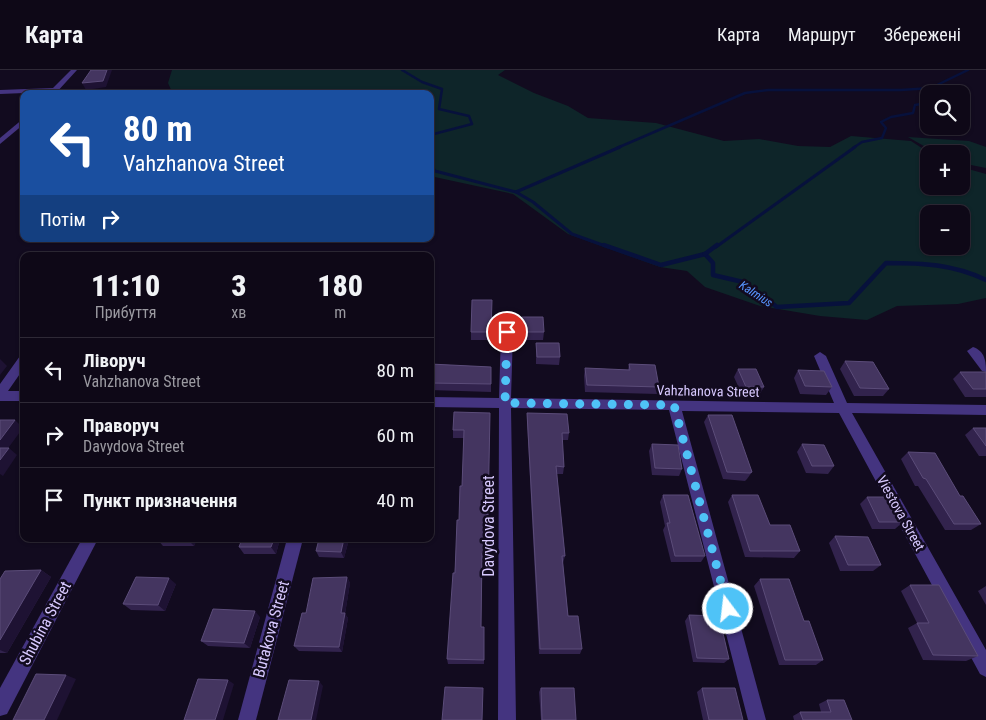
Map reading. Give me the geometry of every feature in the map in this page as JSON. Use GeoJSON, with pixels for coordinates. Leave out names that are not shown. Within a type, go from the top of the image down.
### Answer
{"type":"FeatureCollection","features":[{"type":"Feature","properties":{"kind":"street"},"geometry":{"type":"LineString","coordinates":[[55,90],[74,70]]}},
{"type":"Feature","properties":{"kind":"street"},"geometry":{"type":"LineString","coordinates":[[0,92],[20,92]]}},
{"type":"Feature","properties":{"kind":"street"},"geometry":{"type":"LineString","coordinates":[[0,142],[20,124]]}},
{"type":"Feature","properties":{"kind":"street","name":"Davydova Street"},"geometry":{"type":"LineString","coordinates":[[507,332],[505,403],[507,720]]}},
{"type":"Feature","properties":{"kind":"street"},"geometry":{"type":"LineString","coordinates":[[973,351],[986,368]]}},
{"type":"Feature","properties":{"kind":"street","name":"Viestova Street"},"geometry":{"type":"LineString","coordinates":[[820,356],[843,408],[986,668]]}},
{"type":"Feature","properties":{"kind":"street"},"geometry":{"type":"LineString","coordinates":[[0,395],[20,366]]}},
{"type":"Feature","properties":{"kind":"street"},"geometry":{"type":"LineString","coordinates":[[0,395],[20,396]]}},
{"type":"Feature","properties":{"kind":"street","name":"Vahzhanova Street"},"geometry":{"type":"LineString","coordinates":[[434,402],[986,410]]}},
{"type":"Feature","properties":{"kind":"street"},"geometry":{"type":"LineString","coordinates":[[674,405],[757,720]]}},
{"type":"Feature","properties":{"kind":"street","name":"Shubina Street"},"geometry":{"type":"LineString","coordinates":[[0,707],[88,542]]}},
{"type":"Feature","properties":{"kind":"street","name":"Butakova Street"},"geometry":{"type":"LineString","coordinates":[[247,720],[294,542]]}},
{"type":"Feature","properties":{"kind":"green space"},"geometry":{"type":"Polygon","coordinates":[[[172,70],[505,70],[498,75],[534,93],[568,106],[588,118],[656,123],[724,141],[759,139],[798,146],[830,147],[851,136],[911,141],[920,147],[920,195],[970,195],[970,170],[986,174],[986,298],[958,304],[897,306],[867,320],[820,316],[760,306],[705,287],[687,271],[660,267],[568,234],[513,194],[434,177],[434,90],[171,90],[168,83],[172,70]]]}},
{"type":"Feature","properties":{"kind":"green space"},"geometry":{"type":"Polygon","coordinates":[[[908,137],[969,141],[986,147],[986,168],[970,165],[970,145],[922,145],[908,137]]]}},
{"type":"Feature","properties":{"kind":"building"},"geometry":{"type":"Polygon","coordinates":[[[91,70],[107,70],[103,81],[82,83],[91,70]]]}},
{"type":"Feature","properties":{"kind":"building"},"geometry":{"type":"Polygon","coordinates":[[[472,300],[492,300],[491,332],[471,332],[472,300]]]}},
{"type":"Feature","properties":{"kind":"building"},"geometry":{"type":"Polygon","coordinates":[[[522,317],[543,317],[544,332],[523,332],[522,317]]]}},
{"type":"Feature","properties":{"kind":"building"},"geometry":{"type":"Polygon","coordinates":[[[536,343],[559,343],[560,357],[537,357],[536,343]]]}},
{"type":"Feature","properties":{"kind":"building"},"geometry":{"type":"Polygon","coordinates":[[[845,361],[873,362],[889,389],[860,388],[845,361]]]}},
{"type":"Feature","properties":{"kind":"building"},"geometry":{"type":"Polygon","coordinates":[[[434,364],[491,367],[491,384],[434,383],[434,364]]]}},
{"type":"Feature","properties":{"kind":"building"},"geometry":{"type":"Polygon","coordinates":[[[629,364],[655,365],[659,387],[587,385],[585,368],[630,370],[629,364]]]}},
{"type":"Feature","properties":{"kind":"building"},"geometry":{"type":"Polygon","coordinates":[[[738,369],[756,369],[764,387],[746,387],[738,369]]]}},
{"type":"Feature","properties":{"kind":"building"},"geometry":{"type":"Polygon","coordinates":[[[798,370],[824,371],[832,387],[805,386],[798,370]]]}},
{"type":"Feature","properties":{"kind":"building"},"geometry":{"type":"Polygon","coordinates":[[[960,372],[986,372],[986,389],[973,389],[960,372]]]}},
{"type":"Feature","properties":{"kind":"building"},"geometry":{"type":"Polygon","coordinates":[[[454,412],[490,413],[486,553],[482,553],[481,627],[484,627],[484,660],[447,659],[453,573],[455,573],[457,520],[459,520],[460,486],[462,486],[464,430],[453,430],[454,412]]]}},
{"type":"Feature","properties":{"kind":"building"},"geometry":{"type":"Polygon","coordinates":[[[527,413],[567,414],[569,433],[562,433],[564,467],[556,466],[565,556],[562,556],[568,616],[578,616],[582,649],[540,649],[527,413]]]}},
{"type":"Feature","properties":{"kind":"building"},"geometry":{"type":"Polygon","coordinates":[[[708,415],[732,415],[752,472],[727,472],[708,415]]]}},
{"type":"Feature","properties":{"kind":"building"},"geometry":{"type":"Polygon","coordinates":[[[0,420],[15,420],[0,440],[0,420]]]}},
{"type":"Feature","properties":{"kind":"building"},"geometry":{"type":"Polygon","coordinates":[[[973,428],[986,428],[986,446],[973,428]]]}},
{"type":"Feature","properties":{"kind":"building"},"geometry":{"type":"Polygon","coordinates":[[[652,444],[678,445],[682,469],[655,468],[652,444]]]}},
{"type":"Feature","properties":{"kind":"building"},"geometry":{"type":"Polygon","coordinates":[[[802,444],[824,445],[834,466],[812,466],[802,444]]]}},
{"type":"Feature","properties":{"kind":"building"},"geometry":{"type":"Polygon","coordinates":[[[0,448],[9,448],[0,460],[0,448]]]}},
{"type":"Feature","properties":{"kind":"building"},"geometry":{"type":"Polygon","coordinates":[[[908,452],[935,453],[960,496],[963,496],[981,524],[954,524],[908,452]]]}},
{"type":"Feature","properties":{"kind":"building"},"geometry":{"type":"Polygon","coordinates":[[[663,495],[688,495],[705,556],[675,556],[663,495]]]}},
{"type":"Feature","properties":{"kind":"building"},"geometry":{"type":"Polygon","coordinates":[[[732,495],[758,495],[770,525],[790,525],[800,551],[750,551],[732,495]]]}},
{"type":"Feature","properties":{"kind":"building"},"geometry":{"type":"Polygon","coordinates":[[[867,497],[890,497],[903,522],[879,522],[867,497]]]}},
{"type":"Feature","properties":{"kind":"building"},"geometry":{"type":"Polygon","coordinates":[[[835,536],[868,537],[881,565],[848,565],[835,536]]]}},
{"type":"Feature","properties":{"kind":"building"},"geometry":{"type":"Polygon","coordinates":[[[241,542],[273,542],[271,547],[239,547],[241,542]]]}},
{"type":"Feature","properties":{"kind":"building"},"geometry":{"type":"Polygon","coordinates":[[[318,542],[343,542],[341,552],[316,551],[318,542]]]}},
{"type":"Feature","properties":{"kind":"building"},"geometry":{"type":"Polygon","coordinates":[[[41,570],[0,640],[0,579],[5,571],[41,570]]]}},
{"type":"Feature","properties":{"kind":"building"},"geometry":{"type":"Polygon","coordinates":[[[136,577],[169,578],[158,605],[123,604],[136,577]]]}},
{"type":"Feature","properties":{"kind":"building"},"geometry":{"type":"Polygon","coordinates":[[[347,577],[341,613],[345,613],[339,647],[294,646],[302,613],[306,613],[313,578],[347,577]]]}},
{"type":"Feature","properties":{"kind":"building"},"geometry":{"type":"Polygon","coordinates":[[[760,579],[789,579],[804,621],[809,621],[823,660],[785,660],[760,579]]]}},
{"type":"Feature","properties":{"kind":"building"},"geometry":{"type":"Polygon","coordinates":[[[910,585],[939,585],[978,656],[933,655],[917,623],[929,623],[910,585]]]}},
{"type":"Feature","properties":{"kind":"building"},"geometry":{"type":"Polygon","coordinates":[[[213,609],[255,611],[244,643],[201,641],[213,609]]]}},
{"type":"Feature","properties":{"kind":"building"},"geometry":{"type":"Polygon","coordinates":[[[689,615],[719,616],[729,659],[697,658],[689,615]]]}},
{"type":"Feature","properties":{"kind":"building"},"geometry":{"type":"Polygon","coordinates":[[[36,674],[66,675],[44,720],[13,720],[36,674]]]}},
{"type":"Feature","properties":{"kind":"building"},"geometry":{"type":"Polygon","coordinates":[[[198,679],[228,680],[215,720],[184,720],[198,679]]]}},
{"type":"Feature","properties":{"kind":"building"},"geometry":{"type":"Polygon","coordinates":[[[289,680],[319,681],[311,720],[278,720],[289,680]]]}},
{"type":"Feature","properties":{"kind":"building"},"geometry":{"type":"Polygon","coordinates":[[[445,687],[483,688],[482,720],[442,720],[445,687]]]}},
{"type":"Feature","properties":{"kind":"building"},"geometry":{"type":"Polygon","coordinates":[[[541,688],[574,688],[576,720],[542,720],[541,688]]]}},
{"type":"Feature","properties":{"kind":"building"},"geometry":{"type":"Polygon","coordinates":[[[702,688],[735,688],[743,720],[709,720],[702,688]]]}},
{"type":"Feature","properties":{"kind":"building"},"geometry":{"type":"Polygon","coordinates":[[[827,700],[844,700],[852,720],[803,720],[800,712],[831,712],[827,700]]]}},
{"type":"Feature","properties":{"kind":"waterway","name":"Kalmius"},"geometry":{"type":"LineString","coordinates":[[402,70],[422,82],[442,89],[439,109],[469,116],[472,124],[434,134]]}},
{"type":"Feature","properties":{"kind":"waterway"},"geometry":{"type":"LineString","coordinates":[[617,148],[745,93],[768,90],[901,90],[931,88],[968,70]]}},
{"type":"Feature","properties":{"kind":"waterway"},"geometry":{"type":"LineString","coordinates":[[853,148],[862,142],[882,138],[886,128],[881,122],[891,117],[913,113],[915,105],[920,104]]}},
{"type":"Feature","properties":{"kind":"waterway"},"geometry":{"type":"LineString","coordinates":[[516,192],[620,147]]}},
{"type":"Feature","properties":{"kind":"waterway"},"geometry":{"type":"LineString","coordinates":[[716,247],[855,147]]}},
{"type":"Feature","properties":{"kind":"waterway","name":"Kalmius"},"geometry":{"type":"LineString","coordinates":[[434,170],[516,192]]}},
{"type":"Feature","properties":{"kind":"waterway","name":"Kalmius"},"geometry":{"type":"LineString","coordinates":[[516,192],[533,202],[572,234],[608,247]]}},
{"type":"Feature","properties":{"kind":"waterway","name":"Kalmius"},"geometry":{"type":"LineString","coordinates":[[604,245],[661,265],[705,254]]}},
{"type":"Feature","properties":{"kind":"waterway"},"geometry":{"type":"LineString","coordinates":[[705,254],[717,245]]}},
{"type":"Feature","properties":{"kind":"waterway","name":"Kalmius"},"geometry":{"type":"LineString","coordinates":[[705,254],[713,263],[713,275],[743,282],[777,307],[849,303],[886,263],[912,263],[949,268],[986,280]]}},
{"type":"Feature","properties":{"kind":"route"},"geometry":{"type":"LineString","coordinates":[[507,332],[505,403],[674,405],[728,609]]}}]}
